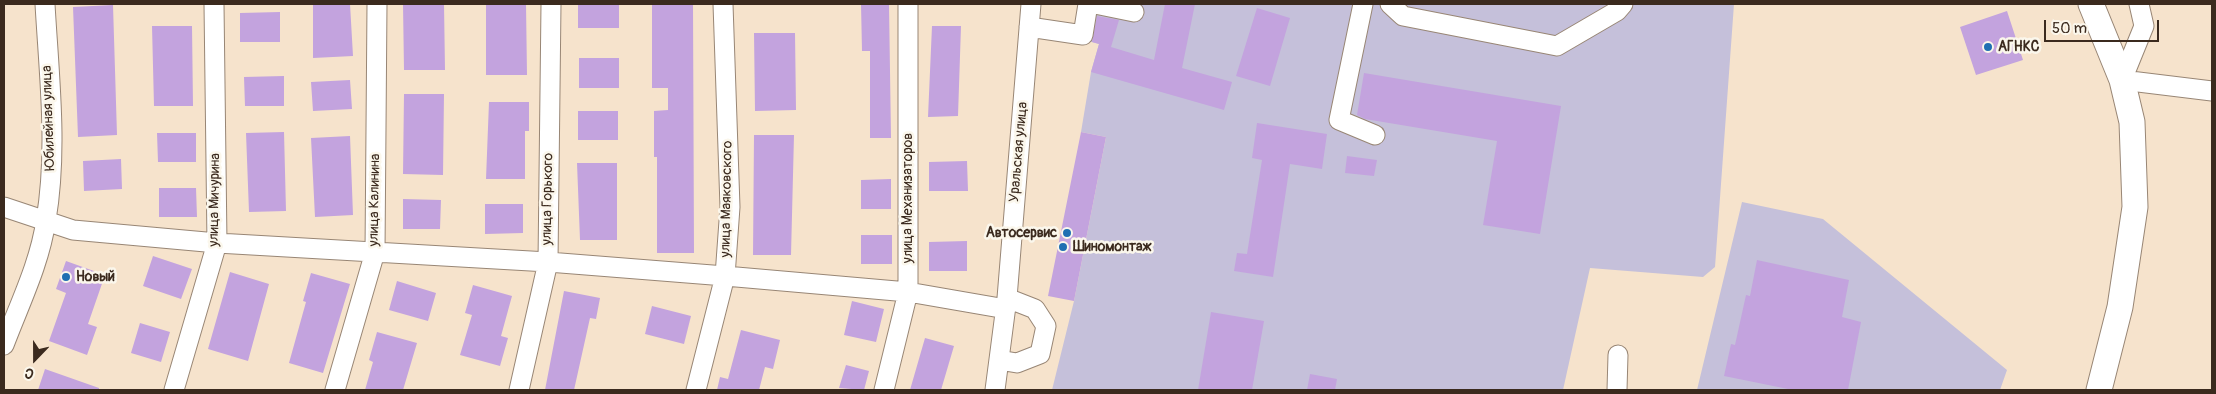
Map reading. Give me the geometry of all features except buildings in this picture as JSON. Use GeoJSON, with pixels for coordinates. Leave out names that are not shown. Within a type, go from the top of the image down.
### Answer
{"type":"FeatureCollection","features":[{"type":"Feature","properties":{"kind":"main road"},"geometry":{"type":"LineString","coordinates":[[2091,4],[2122,80],[2132,122],[2135,206],[2120,308],[2099,390]]}},
{"type":"Feature","properties":{"kind":"street","name":"Юбилейная улица"},"geometry":{"type":"LineString","coordinates":[[4,346],[34,266],[46,222],[52,151],[45,4]]}},
{"type":"Feature","properties":{"kind":"street","name":"улица Мичурина"},"geometry":{"type":"LineString","coordinates":[[174,390],[217,243],[214,4]]}},
{"type":"Feature","properties":{"kind":"street","name":"улица Калинина"},"geometry":{"type":"LineString","coordinates":[[336,390],[375,252],[377,4]]}},
{"type":"Feature","properties":{"kind":"street","name":"улица Горького"},"geometry":{"type":"LineString","coordinates":[[519,390],[548,262],[551,4]]}},
{"type":"Feature","properties":{"kind":"street","name":"улица Маяковского"},"geometry":{"type":"LineString","coordinates":[[696,390],[725,276],[730,207],[723,4]]}},
{"type":"Feature","properties":{"kind":"street","name":"улица Механизаторов"},"geometry":{"type":"LineString","coordinates":[[884,390],[908,292],[908,4]]}},
{"type":"Feature","properties":{"kind":"street","name":"Уральская улица"},"geometry":{"type":"LineString","coordinates":[[995,390],[1006,304],[1031,4]]}},
{"type":"Feature","properties":{"kind":"street"},"geometry":{"type":"LineString","coordinates":[[1029,28],[1083,34],[1088,4]]}},
{"type":"Feature","properties":{"kind":"street"},"geometry":{"type":"LineString","coordinates":[[1095,4],[1134,12]]}},
{"type":"Feature","properties":{"kind":"street"},"geometry":{"type":"LineString","coordinates":[[1362,4],[1339,120],[1375,135]]}},
{"type":"Feature","properties":{"kind":"street"},"geometry":{"type":"LineString","coordinates":[[1390,4],[1403,16],[1558,46],[1617,11],[1623,4]]}},
{"type":"Feature","properties":{"kind":"street"},"geometry":{"type":"LineString","coordinates":[[2139,4],[2144,26],[2122,80],[2212,91]]}},
{"type":"Feature","properties":{"kind":"street"},"geometry":{"type":"LineString","coordinates":[[4,207],[73,230],[217,243],[548,262],[725,276],[908,292],[1035,309],[1046,326],[1040,354],[1016,363],[999,360]]}},
{"type":"Feature","properties":{"kind":"street"},"geometry":{"type":"LineString","coordinates":[[1617,390],[1618,355]]}},
{"type":"Feature","properties":{"kind":"shaded area"},"geometry":{"type":"Polygon","coordinates":[[[1099,4],[1734,4],[1715,267],[1703,277],[1590,268],[1563,390],[1052,390],[1074,301],[1106,137],[1081,132],[1091,72],[1099,44],[1088,41],[1099,4]]]}},
{"type":"Feature","properties":{"kind":"shaded area"},"geometry":{"type":"Polygon","coordinates":[[[1742,202],[1823,219],[2007,370],[2000,390],[1697,390],[1742,202]]]}},
{"type":"Feature","properties":{"kind":"place","name":"АГНКС"},"geometry":{"type":"Point","coordinates":[1988,47]}},
{"type":"Feature","properties":{"kind":"place","name":"Автосервис"},"geometry":{"type":"Point","coordinates":[1067,233]}},
{"type":"Feature","properties":{"kind":"place","name":"Шиномонтаж"},"geometry":{"type":"Point","coordinates":[1063,247]}},
{"type":"Feature","properties":{"kind":"place","name":"Новый"},"geometry":{"type":"Point","coordinates":[66,277]}}]}
